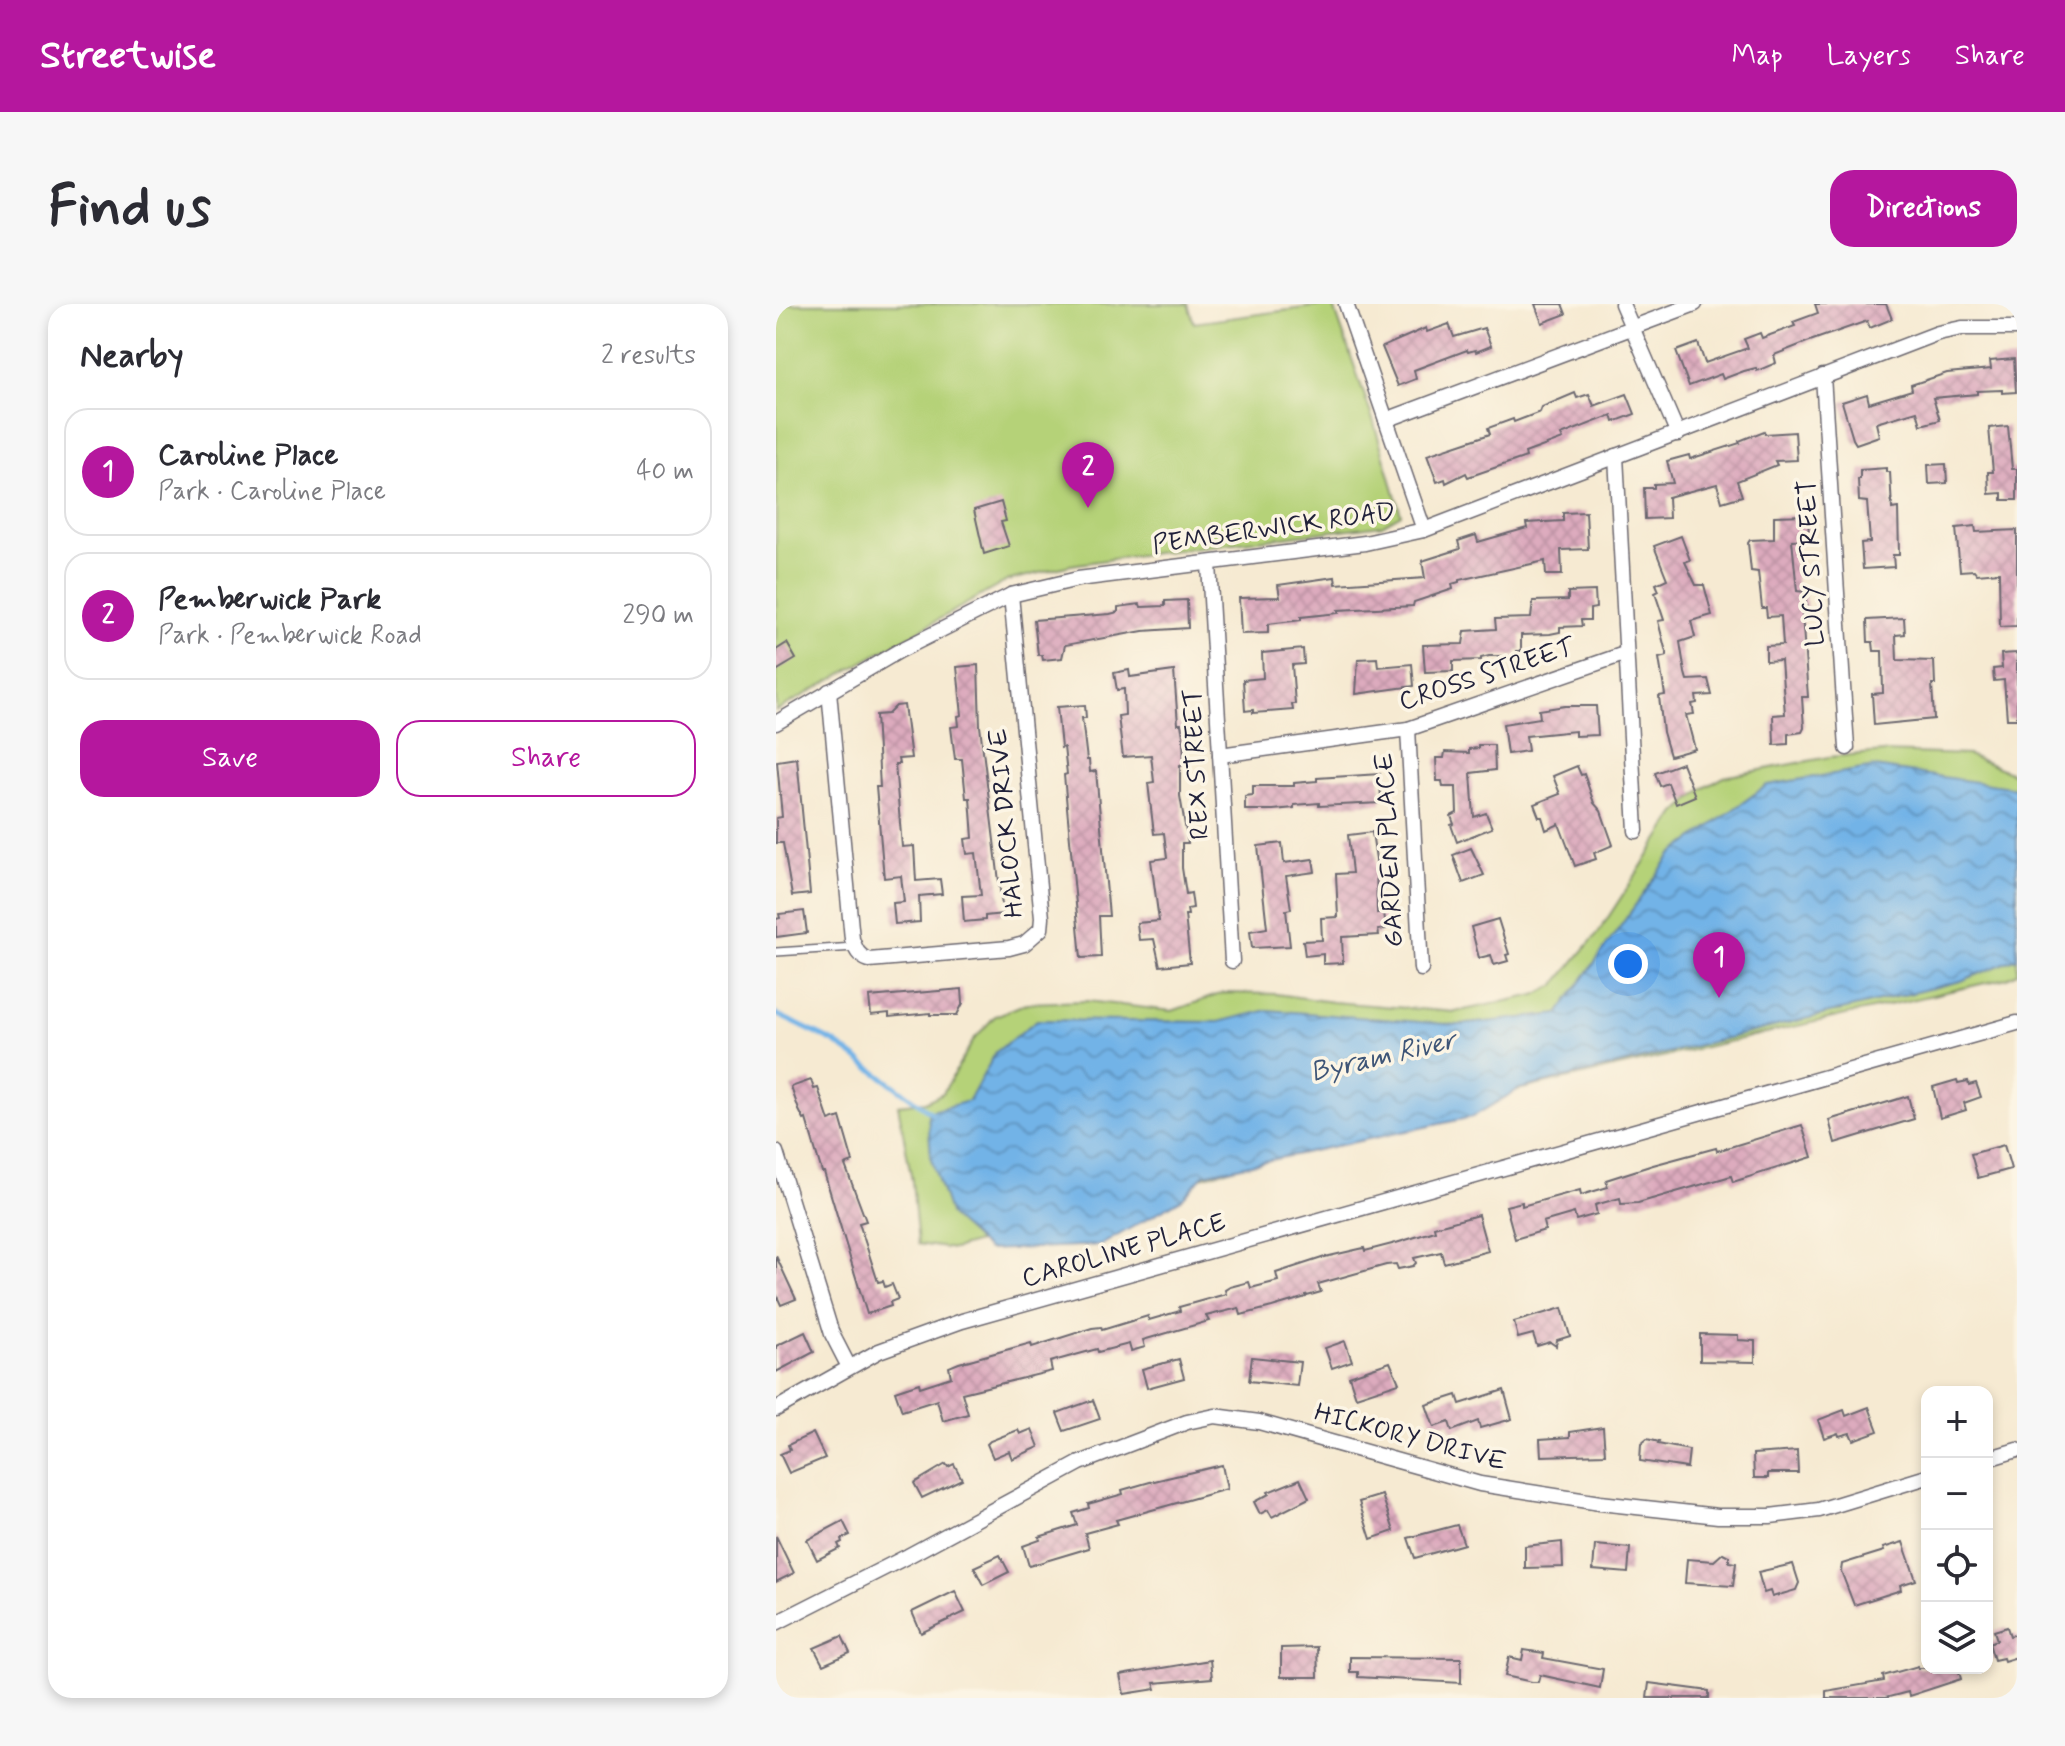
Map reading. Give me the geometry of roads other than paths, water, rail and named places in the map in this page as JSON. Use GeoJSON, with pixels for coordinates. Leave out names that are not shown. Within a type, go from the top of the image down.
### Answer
{"type":"FeatureCollection","features":[{"type":"Feature","properties":{"kind":"street"},"geometry":{"type":"LineString","coordinates":[[1346,304],[1424,530]]}},
{"type":"Feature","properties":{"kind":"street"},"geometry":{"type":"LineString","coordinates":[[1622,304],[1678,434]]}},
{"type":"Feature","properties":{"kind":"street"},"geometry":{"type":"LineString","coordinates":[[1386,420],[1695,304]]}},
{"type":"Feature","properties":{"kind":"street","name":"PEMBERWICK ROAD"},"geometry":{"type":"LineString","coordinates":[[776,723],[912,645],[1011,595],[1078,579],[1365,543],[1424,530],[1938,333],[1962,328],[2017,328]]}},
{"type":"Feature","properties":{"kind":"street","name":"LUCY STREET"},"geometry":{"type":"LineString","coordinates":[[1823,376],[1847,748]]}},
{"type":"Feature","properties":{"kind":"street"},"geometry":{"type":"LineString","coordinates":[[1616,456],[1624,654],[1636,831]]}},
{"type":"Feature","properties":{"kind":"street","name":"REX STREET"},"geometry":{"type":"LineString","coordinates":[[1209,564],[1232,961]]}},
{"type":"Feature","properties":{"kind":"street","name":"HALOCK DRIVE"},"geometry":{"type":"LineString","coordinates":[[855,947],[862,957],[869,960],[1009,948],[1024,944],[1041,929],[1011,595]]}},
{"type":"Feature","properties":{"kind":"street","name":"CROSS STREET"},"geometry":{"type":"LineString","coordinates":[[1220,755],[1408,729],[1624,654]]}},
{"type":"Feature","properties":{"kind":"street"},"geometry":{"type":"LineString","coordinates":[[829,691],[855,947]]}},
{"type":"Feature","properties":{"kind":"street","name":"GARDEN PLACE"},"geometry":{"type":"LineString","coordinates":[[1408,729],[1421,969]]}},
{"type":"Feature","properties":{"kind":"street","name":"CAROLINE PLACE"},"geometry":{"type":"LineString","coordinates":[[776,1409],[879,1351],[962,1321],[2017,1023]]}},
{"type":"Feature","properties":{"kind":"street"},"geometry":{"type":"LineString","coordinates":[[776,1152],[783,1200],[832,1334],[849,1367]]}},
{"type":"Feature","properties":{"kind":"street","name":"HICKORY DRIVE"},"geometry":{"type":"LineString","coordinates":[[776,1623],[1080,1463],[1187,1422],[1215,1416],[1259,1422],[1480,1484],[1600,1503],[1718,1516],[1780,1516],[1819,1510],[1921,1479]]}},
{"type":"Feature","properties":{"kind":"street"},"geometry":{"type":"LineString","coordinates":[[1990,1458],[2017,1450]]}},
{"type":"Feature","properties":{"kind":"lane"},"geometry":{"type":"LineString","coordinates":[[776,952],[855,947]]}},
{"type":"Feature","properties":{"kind":"water"},"geometry":{"type":"Polygon","coordinates":[[[1875,767],[2017,788],[2017,958],[1961,981],[1519,1089],[1472,1117],[1204,1174],[1183,1198],[1101,1245],[988,1250],[950,1216],[931,1159],[928,1112],[969,1101],[996,1052],[1037,1020],[1218,1022],[1268,1010],[1458,1025],[1558,1014],[1671,855],[1767,785],[1875,767]]]}},
{"type":"Feature","properties":{"kind":"waterway","name":"Byram River"},"geometry":{"type":"LineString","coordinates":[[776,1014],[834,1042],[933,1114]]}},
{"type":"Feature","properties":{"kind":"place","name":"Pemberwick Park"},"geometry":{"type":"Point","coordinates":[1088,508]}},
{"type":"Feature","properties":{"kind":"place","name":"Caroline Place"},"geometry":{"type":"Point","coordinates":[1719,998]}}]}
